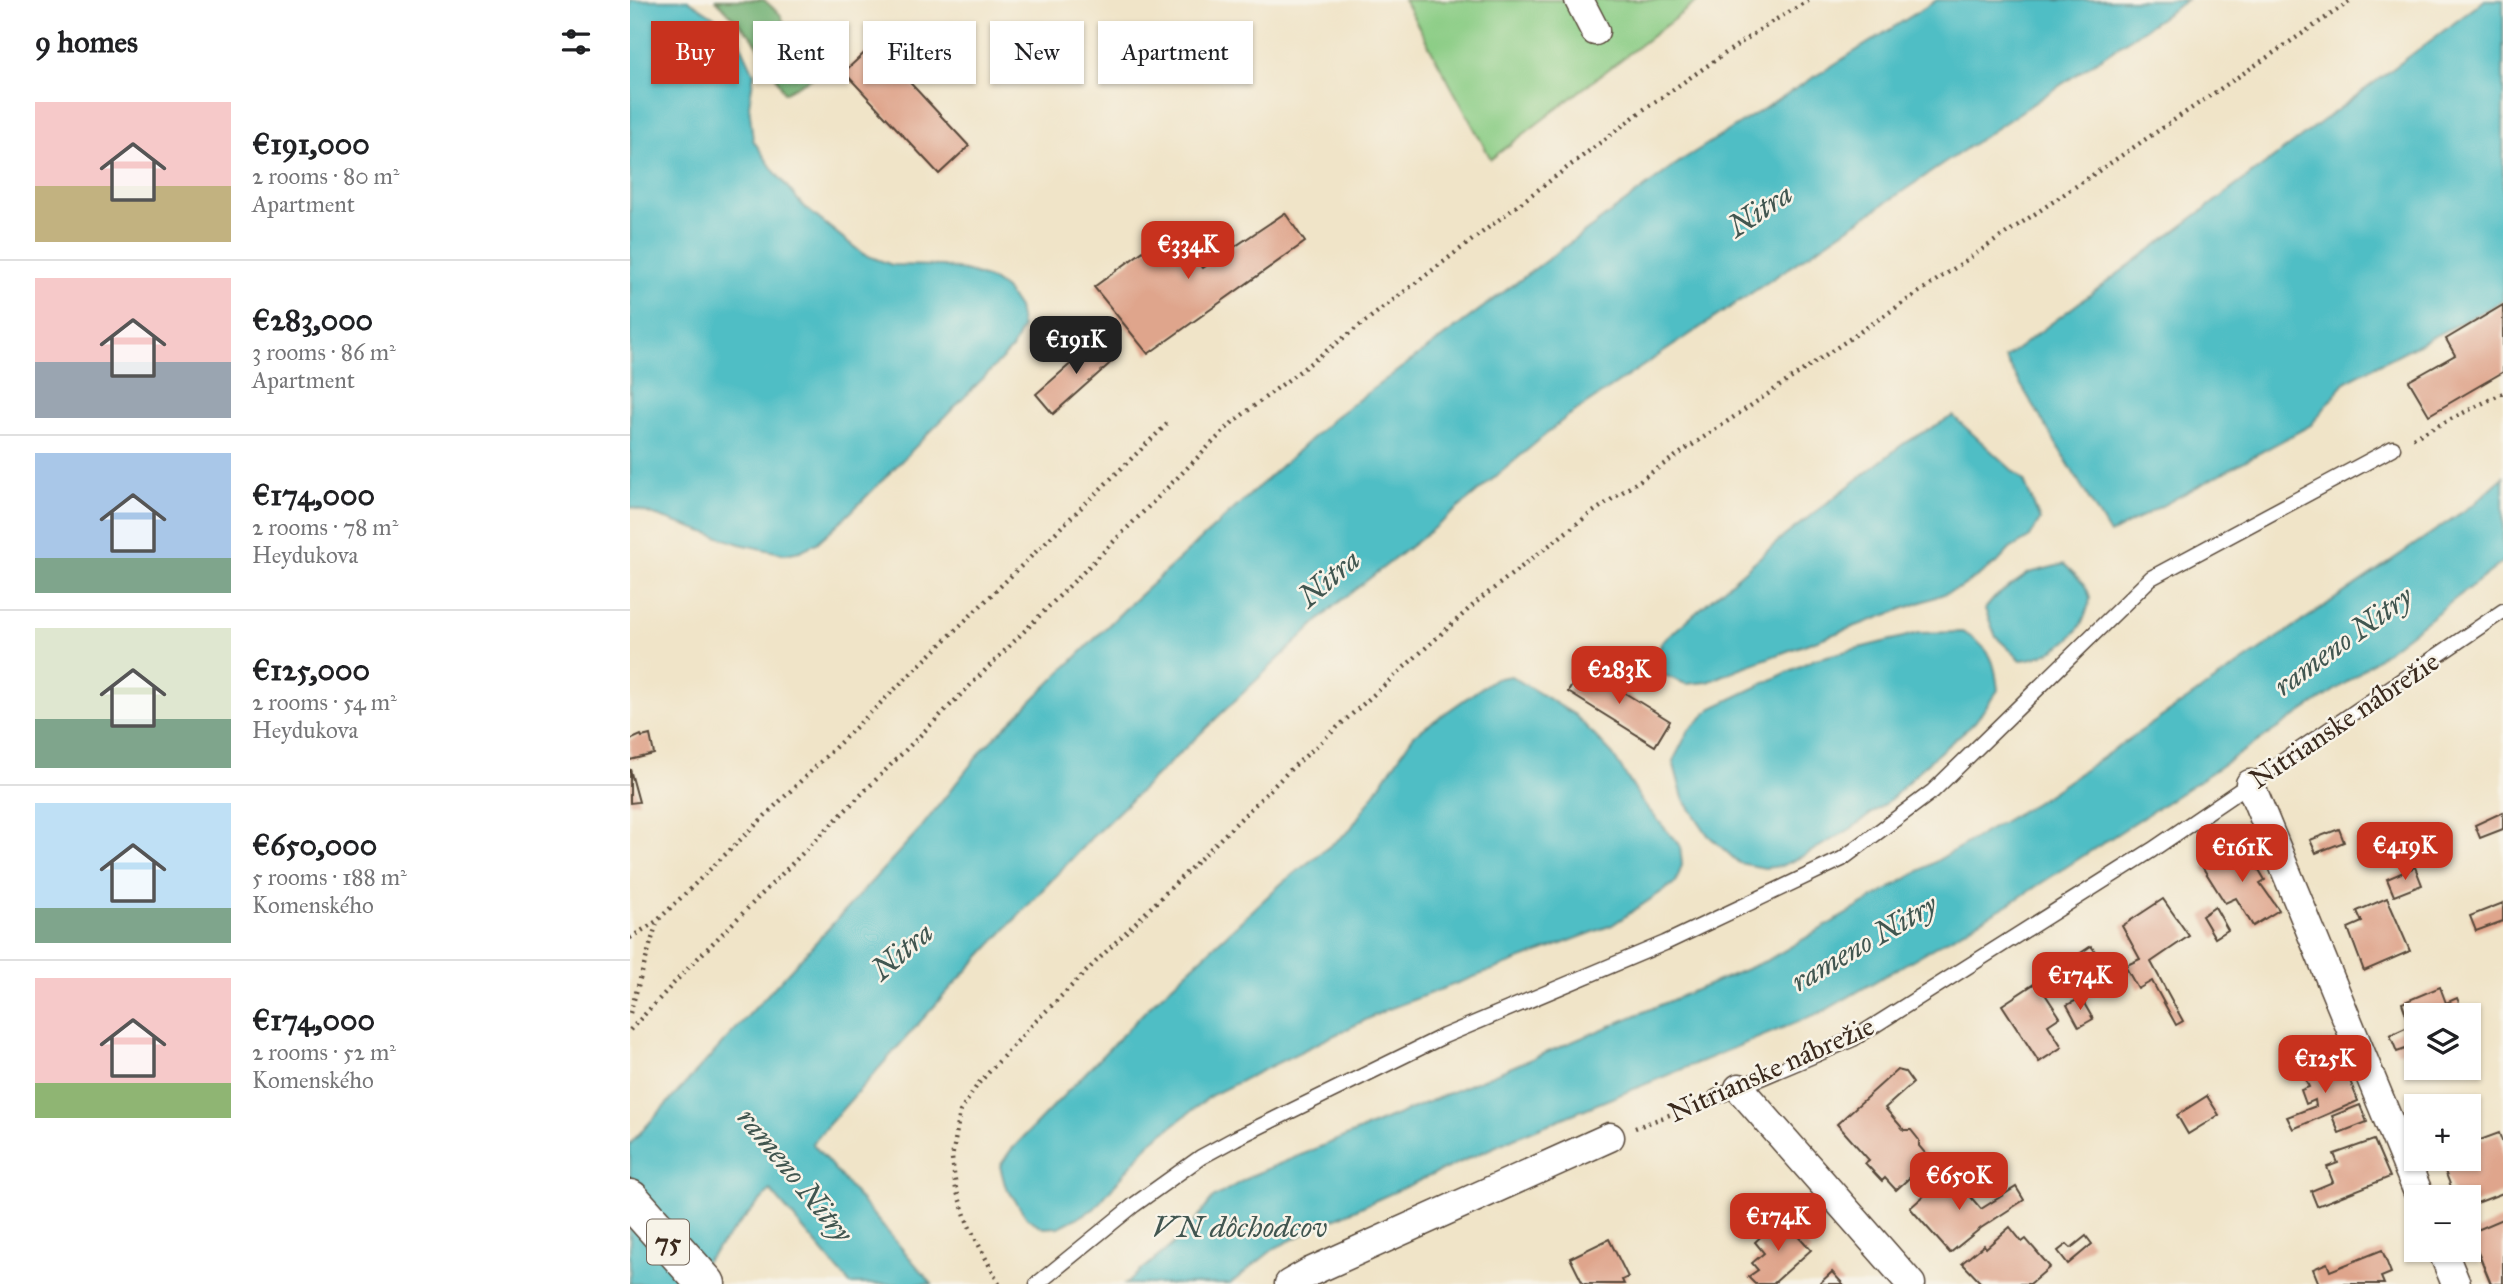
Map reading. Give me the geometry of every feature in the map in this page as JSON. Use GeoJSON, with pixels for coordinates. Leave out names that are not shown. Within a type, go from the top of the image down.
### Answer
{"type":"FeatureCollection","features":[{"type":"Feature","properties":{"kind":"main road","name":"75"},"geometry":{"type":"LineString","coordinates":[[630,1199],[706,1284]]}},
{"type":"Feature","properties":{"kind":"street"},"geometry":{"type":"LineString","coordinates":[[1579,0],[1595,31]]}},
{"type":"Feature","properties":{"kind":"street"},"geometry":{"type":"LineString","coordinates":[[2250,784],[2415,1185]]}},
{"type":"Feature","properties":{"kind":"street"},"geometry":{"type":"LineString","coordinates":[[1728,1093],[1910,1284]]}},
{"type":"Feature","properties":{"kind":"street"},"geometry":{"type":"LineString","coordinates":[[1307,1280],[1610,1137]]}},
{"type":"Feature","properties":{"kind":"street"},"geometry":{"type":"LineString","coordinates":[[2447,1262],[2456,1284]]}},
{"type":"Feature","properties":{"kind":"lane"},"geometry":{"type":"LineString","coordinates":[[1037,1284],[1134,1205],[1201,1157],[1236,1138],[1444,1036],[1665,943],[1842,859],[1933,791],[2151,578],[2393,448]]}},
{"type":"Feature","properties":{"kind":"lane","name":"Nitrianske nábrežie"},"geometry":{"type":"LineString","coordinates":[[1728,1093],[1853,1039],[2152,850],[2503,611]]}},
{"type":"Feature","properties":{"kind":"path"},"geometry":{"type":"LineString","coordinates":[[630,1030],[691,965],[1233,422],[1643,110],[1768,24],[1810,0]]}},
{"type":"Feature","properties":{"kind":"path"},"geometry":{"type":"LineString","coordinates":[[999,1284],[968,1224],[956,1189],[953,1158],[960,1112],[978,1084],[1035,1022],[1291,769],[1480,599],[1587,516],[2352,0]]}},
{"type":"Feature","properties":{"kind":"path"},"geometry":{"type":"LineString","coordinates":[[2393,448],[2503,393]]}},
{"type":"Feature","properties":{"kind":"path"},"geometry":{"type":"LineString","coordinates":[[630,938],[657,921],[1168,423]]}},
{"type":"Feature","properties":{"kind":"path"},"geometry":{"type":"LineString","coordinates":[[630,1013],[657,921]]}},
{"type":"Feature","properties":{"kind":"path","name":"Nitrianske nábrežie"},"geometry":{"type":"LineString","coordinates":[[1610,1137],[1728,1093]]}},
{"type":"Feature","properties":{"kind":"green space"},"geometry":{"type":"Polygon","coordinates":[[[716,0],[764,0],[780,14],[784,21],[753,21],[753,38],[716,0]]]}},
{"type":"Feature","properties":{"kind":"green space"},"geometry":{"type":"Polygon","coordinates":[[[1404,0],[1699,0],[1491,159],[1404,0]]]}},
{"type":"Feature","properties":{"kind":"green space"},"geometry":{"type":"Polygon","coordinates":[[[780,84],[801,84],[784,93],[780,84]]]}},
{"type":"Feature","properties":{"kind":"water"},"geometry":{"type":"Polygon","coordinates":[[[630,0],[688,0],[720,21],[651,21],[651,84],[739,84],[739,41],[753,71],[749,105],[753,140],[803,206],[863,254],[892,265],[943,266],[994,281],[1005,289],[1018,308],[1022,328],[1012,349],[851,512],[817,543],[800,551],[785,554],[740,544],[630,507],[630,0]]]}},
{"type":"Feature","properties":{"kind":"water"},"geometry":{"type":"Polygon","coordinates":[[[1937,0],[2187,0],[1564,419],[1443,521],[1334,606],[1091,838],[946,993],[812,1143],[932,1284],[850,1284],[770,1190],[685,1284],[630,1284],[630,1144],[920,829],[984,748],[1129,605],[1335,417],[1682,160],[1937,0]]]}},
{"type":"Feature","properties":{"kind":"water"},"geometry":{"type":"Polygon","coordinates":[[[2485,0],[2503,0],[2503,301],[2346,381],[2311,425],[2110,534],[2005,358],[2485,0]]]}},
{"type":"Feature","properties":{"kind":"water"},"geometry":{"type":"Polygon","coordinates":[[[1953,416],[2024,481],[2040,520],[2030,537],[1960,588],[1708,682],[1686,684],[1661,674],[1657,664],[1661,643],[1782,538],[1903,444],[1953,416]]]}},
{"type":"Feature","properties":{"kind":"water","name":"VN dôchodcov"},"geometry":{"type":"Polygon","coordinates":[[[2503,477],[2503,562],[2347,682],[2009,904],[1824,1011],[1514,1138],[1332,1220],[1275,1248],[1230,1284],[1125,1284],[1183,1236],[1213,1198],[1253,1175],[1768,960],[2040,800],[2474,504],[2503,477]]]}},
{"type":"Feature","properties":{"kind":"water"},"geometry":{"type":"Polygon","coordinates":[[[2064,564],[2089,594],[2090,601],[2083,620],[2070,638],[2053,651],[2021,660],[1996,637],[1985,609],[1995,597],[2029,573],[2064,564]]]}},
{"type":"Feature","properties":{"kind":"water"},"geometry":{"type":"Polygon","coordinates":[[[1963,632],[1980,644],[1990,656],[1998,690],[1975,722],[1926,764],[1891,799],[1852,828],[1781,866],[1765,868],[1739,863],[1708,835],[1683,798],[1673,761],[1689,730],[1712,708],[1815,659],[1919,633],[1963,632]]]}},
{"type":"Feature","properties":{"kind":"water"},"geometry":{"type":"Polygon","coordinates":[[[1511,676],[1575,715],[1613,755],[1643,803],[1680,846],[1682,865],[1676,882],[1612,925],[1386,1010],[1212,1095],[1150,1143],[1094,1209],[1059,1227],[1044,1228],[1027,1218],[1005,1185],[1000,1166],[1011,1150],[1153,1003],[1282,883],[1349,831],[1414,735],[1494,679],[1511,676]]]}},
{"type":"Feature","properties":{"kind":"building"},"geometry":{"type":"Polygon","coordinates":[[[863,54],[863,84],[911,84],[969,146],[939,174],[849,77],[849,67],[863,54]]]}},
{"type":"Feature","properties":{"kind":"building"},"geometry":{"type":"Polygon","coordinates":[[[1285,213],[1305,242],[1148,354],[1094,287],[1172,230],[1203,268],[1285,213]]]}},
{"type":"Feature","properties":{"kind":"building"},"geometry":{"type":"Polygon","coordinates":[[[2503,305],[2503,372],[2429,415],[2409,381],[2455,355],[2446,339],[2503,305]]]}},
{"type":"Feature","properties":{"kind":"building"},"geometry":{"type":"Polygon","coordinates":[[[1099,339],[1116,358],[1053,414],[1036,394],[1099,339]]]}},
{"type":"Feature","properties":{"kind":"building"},"geometry":{"type":"Polygon","coordinates":[[[1583,667],[1670,721],[1655,746],[1568,692],[1583,667]]]}},
{"type":"Feature","properties":{"kind":"building"},"geometry":{"type":"Polygon","coordinates":[[[641,735],[650,735],[654,754],[630,760],[630,740],[641,735]]]}},
{"type":"Feature","properties":{"kind":"building"},"geometry":{"type":"Polygon","coordinates":[[[630,769],[639,802],[630,803],[630,769]]]}},
{"type":"Feature","properties":{"kind":"building"},"geometry":{"type":"Polygon","coordinates":[[[2503,812],[2503,829],[2480,838],[2475,825],[2503,812]]]}},
{"type":"Feature","properties":{"kind":"building"},"geometry":{"type":"Polygon","coordinates":[[[2339,829],[2344,842],[2316,853],[2310,840],[2339,829]]]}},
{"type":"Feature","properties":{"kind":"building"},"geometry":{"type":"Polygon","coordinates":[[[2243,843],[2265,880],[2260,883],[2279,910],[2253,926],[2236,898],[2225,903],[2203,868],[2243,843]]]}},
{"type":"Feature","properties":{"kind":"building"},"geometry":{"type":"Polygon","coordinates":[[[2415,867],[2422,885],[2394,896],[2387,879],[2415,867]]]}},
{"type":"Feature","properties":{"kind":"building"},"geometry":{"type":"Polygon","coordinates":[[[2387,898],[2410,951],[2364,971],[2348,928],[2362,922],[2357,911],[2387,898]]]}},
{"type":"Feature","properties":{"kind":"building"},"geometry":{"type":"Polygon","coordinates":[[[2163,899],[2189,936],[2151,962],[2183,1021],[2176,1025],[2152,981],[2138,989],[2125,966],[2140,959],[2122,926],[2163,899]]]}},
{"type":"Feature","properties":{"kind":"building"},"geometry":{"type":"Polygon","coordinates":[[[2503,903],[2503,921],[2476,931],[2470,916],[2503,903]]]}},
{"type":"Feature","properties":{"kind":"building"},"geometry":{"type":"Polygon","coordinates":[[[2215,907],[2228,930],[2215,938],[2202,916],[2215,907]]]}},
{"type":"Feature","properties":{"kind":"building"},"geometry":{"type":"Polygon","coordinates":[[[2091,946],[2101,959],[2107,956],[2114,965],[2107,969],[2112,976],[2084,995],[2063,965],[2091,946]]]}},
{"type":"Feature","properties":{"kind":"building"},"geometry":{"type":"Polygon","coordinates":[[[2037,982],[2060,1017],[2048,1025],[2062,1047],[2039,1062],[2002,1005],[2037,982]]]}},
{"type":"Feature","properties":{"kind":"building"},"geometry":{"type":"Polygon","coordinates":[[[2440,987],[2446,1003],[2404,1003],[2404,1009],[2402,1003],[2440,987]]]}},
{"type":"Feature","properties":{"kind":"building"},"geometry":{"type":"Polygon","coordinates":[[[2081,998],[2093,1019],[2079,1027],[2067,1005],[2081,998]]]}},
{"type":"Feature","properties":{"kind":"building"},"geometry":{"type":"Polygon","coordinates":[[[2457,998],[2459,1003],[2446,1003],[2457,998]]]}},
{"type":"Feature","properties":{"kind":"building"},"geometry":{"type":"Polygon","coordinates":[[[2404,1029],[2404,1050],[2397,1052],[2390,1035],[2404,1029]]]}},
{"type":"Feature","properties":{"kind":"building"},"geometry":{"type":"Polygon","coordinates":[[[2343,1063],[2358,1101],[2293,1129],[2287,1117],[2316,1106],[2315,1100],[2306,1104],[2301,1090],[2309,1087],[2305,1078],[2343,1063]]]}},
{"type":"Feature","properties":{"kind":"building"},"geometry":{"type":"Polygon","coordinates":[[[1897,1070],[1905,1072],[1913,1083],[1885,1108],[1904,1130],[1911,1130],[1930,1159],[1896,1190],[1885,1178],[1882,1181],[1865,1163],[1869,1160],[1837,1124],[1897,1070]]]}},
{"type":"Feature","properties":{"kind":"building"},"geometry":{"type":"Polygon","coordinates":[[[2207,1096],[2219,1115],[2188,1134],[2177,1115],[2207,1096]]]}},
{"type":"Feature","properties":{"kind":"building"},"geometry":{"type":"Polygon","coordinates":[[[2360,1105],[2367,1122],[2339,1133],[2332,1116],[2360,1105]]]}},
{"type":"Feature","properties":{"kind":"building"},"geometry":{"type":"Polygon","coordinates":[[[2499,1133],[2503,1144],[2503,1193],[2481,1201],[2481,1185],[2450,1185],[2445,1171],[2481,1171],[2481,1140],[2499,1133]]]}},
{"type":"Feature","properties":{"kind":"building"},"geometry":{"type":"Polygon","coordinates":[[[2374,1140],[2390,1177],[2317,1206],[2311,1191],[2333,1182],[2327,1167],[2338,1163],[2334,1154],[2374,1140]]]}},
{"type":"Feature","properties":{"kind":"building"},"geometry":{"type":"Polygon","coordinates":[[[1950,1173],[1981,1209],[2016,1187],[2024,1200],[1981,1228],[1950,1253],[1910,1208],[1950,1173]]]}},
{"type":"Feature","properties":{"kind":"building"},"geometry":{"type":"Polygon","coordinates":[[[1782,1217],[1811,1250],[1773,1284],[1755,1284],[1748,1277],[1758,1270],[1752,1263],[1764,1253],[1755,1242],[1782,1217]]]}},
{"type":"Feature","properties":{"kind":"building"},"geometry":{"type":"Polygon","coordinates":[[[2503,1219],[2503,1284],[2491,1284],[2481,1260],[2481,1228],[2503,1219]]]}},
{"type":"Feature","properties":{"kind":"building"},"geometry":{"type":"Polygon","coordinates":[[[2010,1227],[2022,1242],[2026,1239],[2050,1267],[2030,1284],[1982,1284],[1962,1263],[1984,1245],[1986,1248],[2010,1227]]]}},
{"type":"Feature","properties":{"kind":"building"},"geometry":{"type":"Polygon","coordinates":[[[2086,1236],[2092,1244],[2068,1264],[2058,1251],[2067,1244],[2071,1248],[2086,1236]]]}},
{"type":"Feature","properties":{"kind":"building"},"geometry":{"type":"Polygon","coordinates":[[[1609,1239],[1628,1277],[1622,1280],[1624,1284],[1583,1284],[1570,1258],[1609,1239]]]}},
{"type":"Feature","properties":{"kind":"building"},"geometry":{"type":"Polygon","coordinates":[[[2382,1250],[2391,1273],[2381,1277],[2384,1284],[2319,1284],[2313,1269],[2327,1263],[2330,1271],[2382,1250]]]}},
{"type":"Feature","properties":{"kind":"building"},"geometry":{"type":"Polygon","coordinates":[[[1832,1272],[1843,1284],[1819,1284],[1832,1272]]]}},
{"type":"Feature","properties":{"kind":"water label","name":"Nitra"},"geometry":{"type":"Point","coordinates":[1760,210]}},
{"type":"Feature","properties":{"kind":"water label","name":"Nitra"},"geometry":{"type":"Point","coordinates":[1329,578]}},
{"type":"Feature","properties":{"kind":"water label","name":"rameno Nitry"},"geometry":{"type":"Point","coordinates":[2343,641]}},
{"type":"Feature","properties":{"kind":"water label","name":"rameno Nitry"},"geometry":{"type":"Point","coordinates":[1864,943]}},
{"type":"Feature","properties":{"kind":"water label","name":"Nitra"},"geometry":{"type":"Point","coordinates":[902,951]}},
{"type":"Feature","properties":{"kind":"water label","name":"rameno Nitry"},"geometry":{"type":"Point","coordinates":[795,1175]}}]}
